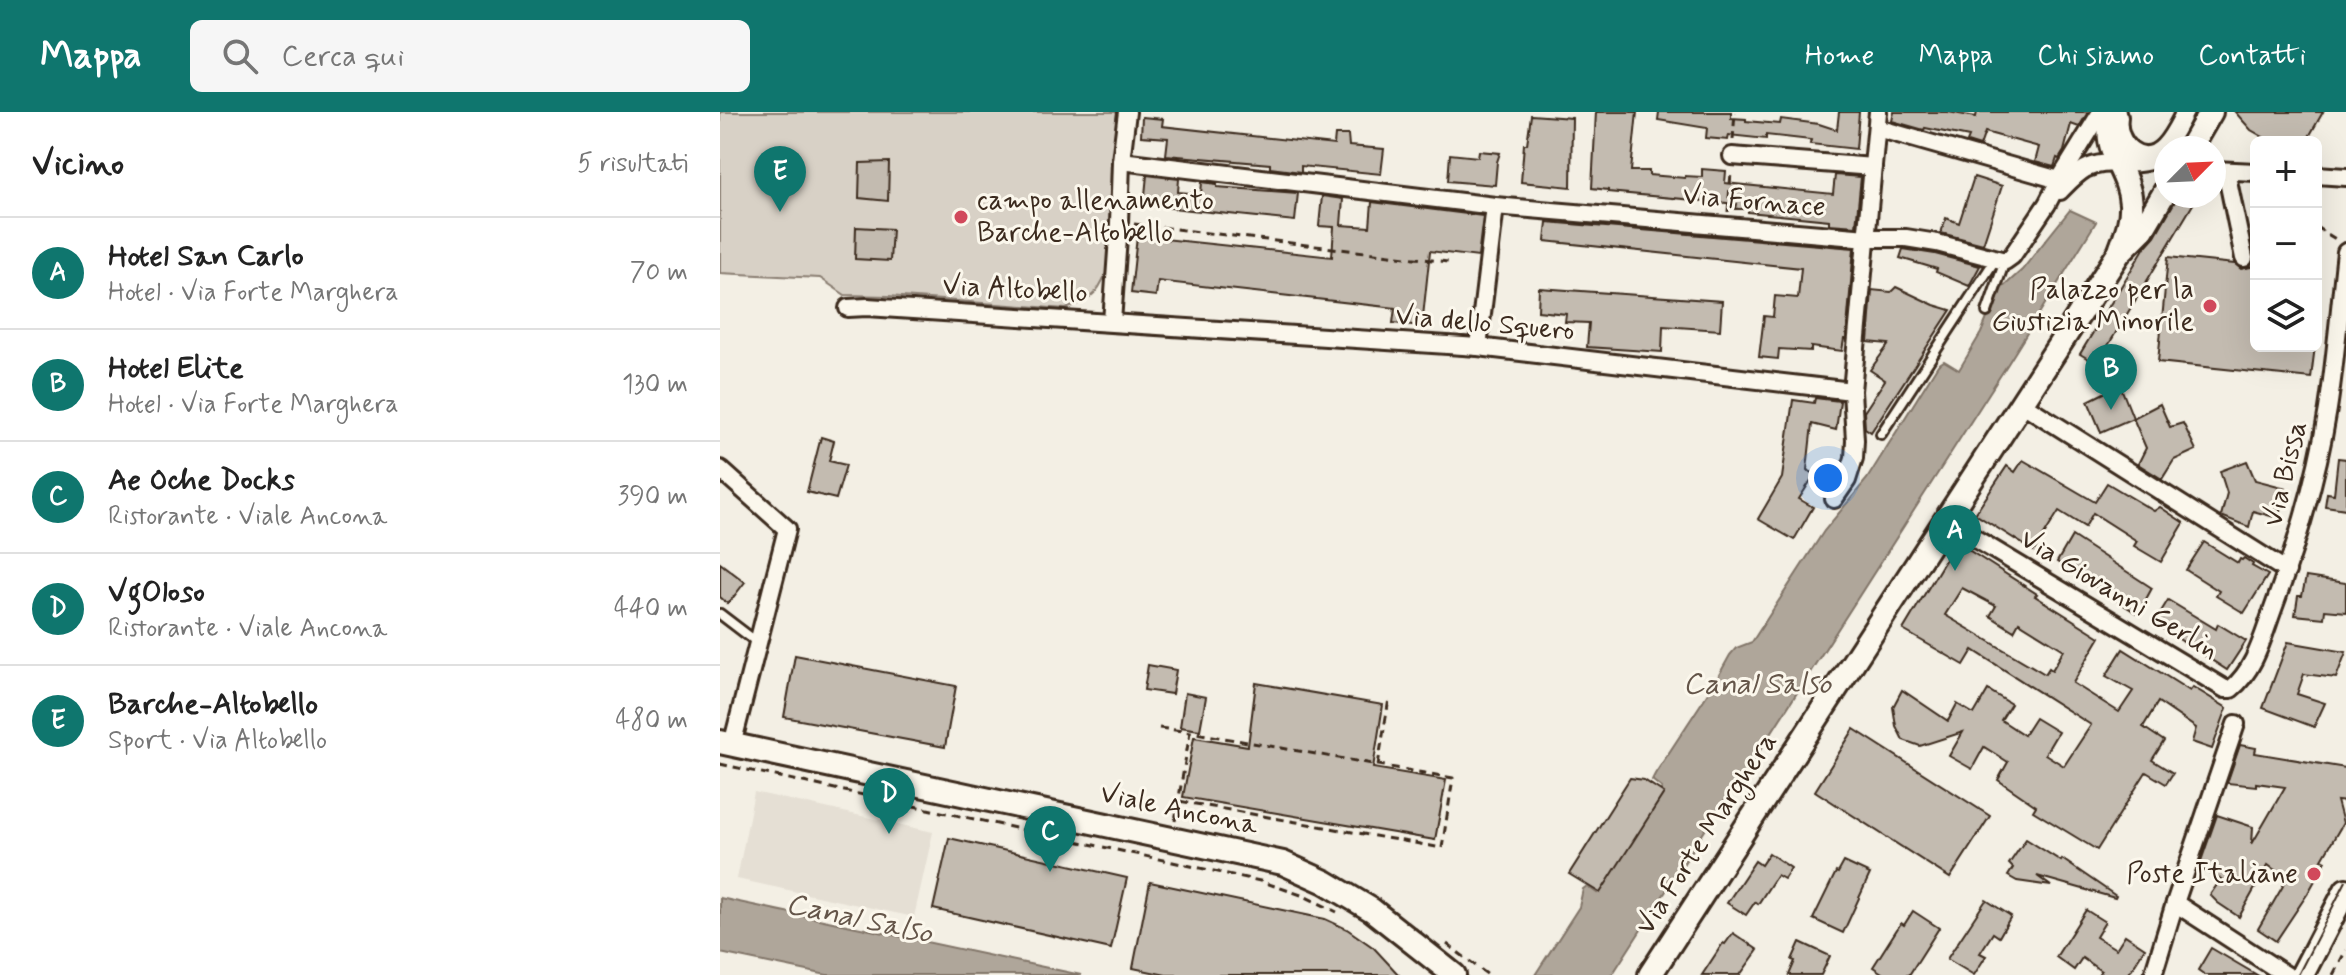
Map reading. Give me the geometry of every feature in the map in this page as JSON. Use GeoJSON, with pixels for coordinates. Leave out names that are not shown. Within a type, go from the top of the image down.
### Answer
{"type":"FeatureCollection","features":[{"type":"Feature","properties":{"kind":"street","name":"Via Altobello"},"geometry":{"type":"LineString","coordinates":[[848,308],[1112,322],[1121,161],[1127,112]]}},
{"type":"Feature","properties":{"kind":"street"},"geometry":{"type":"LineString","coordinates":[[2000,260],[2012,256],[2066,179],[2101,112]]}},
{"type":"Feature","properties":{"kind":"street"},"geometry":{"type":"LineString","coordinates":[[2114,112],[2108,138],[2123,173],[2131,204],[2131,216],[2119,253]]}},
{"type":"Feature","properties":{"kind":"street"},"geometry":{"type":"LineString","coordinates":[[2122,112],[2118,126],[2120,135],[2127,147],[2140,154],[2164,146],[2185,112]]}},
{"type":"Feature","properties":{"kind":"street"},"geometry":{"type":"LineString","coordinates":[[2177,136],[2193,112]]}},
{"type":"Feature","properties":{"kind":"street"},"geometry":{"type":"LineString","coordinates":[[2197,136],[2211,112]]}},
{"type":"Feature","properties":{"kind":"street"},"geometry":{"type":"LineString","coordinates":[[1834,499],[1847,480],[1854,458],[1855,440],[1846,391],[1867,238],[1878,120],[2066,179],[2097,165],[2123,173],[2154,160]]}},
{"type":"Feature","properties":{"kind":"street"},"geometry":{"type":"LineString","coordinates":[[1732,156],[1873,167]]}},
{"type":"Feature","properties":{"kind":"street","name":"Via Fornace"},"geometry":{"type":"LineString","coordinates":[[1121,161],[1495,206],[1867,238],[1906,238],[2000,260]]}},
{"type":"Feature","properties":{"kind":"street"},"geometry":{"type":"LineString","coordinates":[[2226,170],[2250,172]]}},
{"type":"Feature","properties":{"kind":"street"},"geometry":{"type":"LineString","coordinates":[[2322,175],[2346,177]]}},
{"type":"Feature","properties":{"kind":"street"},"geometry":{"type":"LineString","coordinates":[[2226,192],[2244,258]]}},
{"type":"Feature","properties":{"kind":"street"},"geometry":{"type":"LineString","coordinates":[[1478,347],[1495,206]]}},
{"type":"Feature","properties":{"kind":"street","name":"Via Forte Marghera"},"geometry":{"type":"LineString","coordinates":[[1650,975],[2119,253],[2143,229],[2155,208]]}},
{"type":"Feature","properties":{"kind":"street","name":"Via Bissa"},"geometry":{"type":"LineString","coordinates":[[2225,689],[2236,685],[2256,653],[2301,527],[2323,435],[2346,252]]}},
{"type":"Feature","properties":{"kind":"street","name":"Via dello Squero"},"geometry":{"type":"LineString","coordinates":[[1112,322],[1478,347],[1846,391]]}},
{"type":"Feature","properties":{"kind":"street"},"geometry":{"type":"LineString","coordinates":[[2021,403],[2287,571]]}},
{"type":"Feature","properties":{"kind":"street"},"geometry":{"type":"LineString","coordinates":[[720,469],[787,529],[758,643],[724,750]]}},
{"type":"Feature","properties":{"kind":"street","name":"Via Giovanni Gerlin"},"geometry":{"type":"LineString","coordinates":[[1946,521],[2225,689]]}},
{"type":"Feature","properties":{"kind":"street"},"geometry":{"type":"LineString","coordinates":[[2153,975],[2236,724]]}},
{"type":"Feature","properties":{"kind":"street","name":"Viale Ancona"},"geometry":{"type":"LineString","coordinates":[[724,750],[1283,863],[1325,882],[1372,910],[1454,975]]}},
{"type":"Feature","properties":{"kind":"street"},"geometry":{"type":"LineString","coordinates":[[2302,975],[2346,890]]}},
{"type":"Feature","properties":{"kind":"street"},"geometry":{"type":"LineString","coordinates":[[2175,903],[2286,975]]}},
{"type":"Feature","properties":{"kind":"lane"},"geometry":{"type":"LineString","coordinates":[[1987,312],[2000,260]]}},
{"type":"Feature","properties":{"kind":"lane"},"geometry":{"type":"LineString","coordinates":[[1881,434],[2000,260]]}},
{"type":"Feature","properties":{"kind":"lane"},"geometry":{"type":"LineString","coordinates":[[720,614],[758,643]]}},
{"type":"Feature","properties":{"kind":"path"},"geometry":{"type":"LineString","coordinates":[[1119,223],[1448,262]]}},
{"type":"Feature","properties":{"kind":"path"},"geometry":{"type":"LineString","coordinates":[[2322,231],[2346,245]]}},
{"type":"Feature","properties":{"kind":"path"},"geometry":{"type":"LineString","coordinates":[[1378,765],[1389,699]]}},
{"type":"Feature","properties":{"kind":"path"},"geometry":{"type":"LineString","coordinates":[[1159,728],[1453,778],[1442,848],[1179,801]]}},
{"type":"Feature","properties":{"kind":"path"},"geometry":{"type":"LineString","coordinates":[[1175,825],[1190,732]]}},
{"type":"Feature","properties":{"kind":"path"},"geometry":{"type":"LineString","coordinates":[[724,750],[1260,881],[1304,896],[1339,913]]}},
{"type":"Feature","properties":{"kind":"path"},"geometry":{"type":"LineString","coordinates":[[2333,975],[2346,950]]}},
{"type":"Feature","properties":{"kind":"path"},"geometry":{"type":"LineString","coordinates":[[1456,951],[1488,975]]}},
{"type":"Feature","properties":{"kind":"shaded area"},"geometry":{"type":"Polygon","coordinates":[[[720,112],[1120,112],[1110,263],[1106,273],[1090,297],[1066,309],[845,295],[820,278],[720,273],[720,112]]]}},
{"type":"Feature","properties":{"kind":"shaded area"},"geometry":{"type":"Polygon","coordinates":[[[754,792],[933,832],[914,917],[737,879],[754,792]]]}},
{"type":"Feature","properties":{"kind":"water","name":"Canal Salso"},"geometry":{"type":"Polygon","coordinates":[[[2070,210],[2096,222],[1750,766],[1720,807],[1612,975],[1535,975],[1579,907],[1583,889],[1587,886],[1597,893],[1662,788],[1652,780],[1655,774],[1730,655],[1736,648],[1752,642],[1824,531],[1867,479],[1938,365],[1944,361],[1959,370],[1981,333],[1996,296],[2022,270],[2070,210]]]}},
{"type":"Feature","properties":{"kind":"water","name":"Canal Salso"},"geometry":{"type":"Polygon","coordinates":[[[720,898],[1081,975],[827,975],[720,953],[720,898]]]}},
{"type":"Feature","properties":{"kind":"building"},"geometry":{"type":"Polygon","coordinates":[[[1596,112],[1637,112],[1631,171],[1685,178],[1702,177],[1702,169],[1726,171],[1725,183],[1833,194],[1835,175],[1861,177],[1856,226],[1829,224],[1829,220],[1748,212],[1748,209],[1736,209],[1737,204],[1592,188],[1596,112]]]}},
{"type":"Feature","properties":{"kind":"building"},"geometry":{"type":"Polygon","coordinates":[[[1659,112],[1731,112],[1731,118],[1746,121],[1780,124],[1781,119],[1819,124],[1837,130],[1839,112],[1859,112],[1856,149],[1766,135],[1766,139],[1729,135],[1728,140],[1706,138],[1707,128],[1658,120],[1659,112]]]}},
{"type":"Feature","properties":{"kind":"building"},"geometry":{"type":"Polygon","coordinates":[[[1894,112],[1948,112],[1976,117],[1977,112],[2088,112],[2079,127],[2071,124],[2064,151],[2054,167],[2035,162],[2039,147],[1985,132],[1980,146],[1967,142],[1969,137],[1892,121],[1894,112]]]}},
{"type":"Feature","properties":{"kind":"building"},"geometry":{"type":"Polygon","coordinates":[[[2235,112],[2323,112],[2309,136],[2262,136],[2251,130],[2235,112]]]}},
{"type":"Feature","properties":{"kind":"building"},"geometry":{"type":"Polygon","coordinates":[[[1531,115],[1572,118],[1571,187],[1521,182],[1524,144],[1527,144],[1531,115]]]}},
{"type":"Feature","properties":{"kind":"building"},"geometry":{"type":"Polygon","coordinates":[[[1142,117],[1163,119],[1162,126],[1334,145],[1335,135],[1348,135],[1349,146],[1384,149],[1381,174],[1301,166],[1301,172],[1270,168],[1270,164],[1166,155],[1168,138],[1141,136],[1142,117]]]}},
{"type":"Feature","properties":{"kind":"building"},"geometry":{"type":"Polygon","coordinates":[[[1479,151],[1500,153],[1495,185],[1448,181],[1450,154],[1478,157],[1479,151]]]}},
{"type":"Feature","properties":{"kind":"building"},"geometry":{"type":"Polygon","coordinates":[[[889,162],[888,201],[859,198],[860,163],[889,162]]]}},
{"type":"Feature","properties":{"kind":"building"},"geometry":{"type":"Polygon","coordinates":[[[1147,175],[1179,179],[1178,192],[1201,194],[1202,182],[1217,184],[1217,187],[1298,193],[1295,221],[1144,205],[1147,175]]]}},
{"type":"Feature","properties":{"kind":"building"},"geometry":{"type":"Polygon","coordinates":[[[1974,177],[2002,186],[1983,244],[1941,233],[1946,218],[1959,223],[1974,177]]]}},
{"type":"Feature","properties":{"kind":"building"},"geometry":{"type":"Polygon","coordinates":[[[1322,196],[1343,199],[1341,225],[1370,227],[1372,202],[1483,216],[1478,257],[1430,251],[1422,326],[1393,323],[1395,308],[1158,281],[1156,296],[1131,293],[1137,236],[1332,257],[1334,227],[1319,226],[1322,196]]]}},
{"type":"Feature","properties":{"kind":"building"},"geometry":{"type":"Polygon","coordinates":[[[2171,208],[2191,208],[2097,364],[2080,354],[2145,247],[2171,208]]]}},
{"type":"Feature","properties":{"kind":"building"},"geometry":{"type":"Polygon","coordinates":[[[1547,222],[1854,248],[1846,339],[1842,351],[1811,347],[1811,351],[1779,349],[1778,359],[1759,357],[1764,316],[1773,317],[1775,296],[1798,298],[1801,268],[1545,241],[1547,222]]]}},
{"type":"Feature","properties":{"kind":"building"},"geometry":{"type":"Polygon","coordinates":[[[856,227],[892,229],[890,261],[855,259],[856,227]]]}},
{"type":"Feature","properties":{"kind":"building"},"geometry":{"type":"Polygon","coordinates":[[[1903,249],[1980,266],[1969,286],[1936,272],[1937,269],[1900,258],[1903,249]]]}},
{"type":"Feature","properties":{"kind":"building","name":"Palazzo per la Giustizia Minorile"},"geometry":{"type":"Polygon","coordinates":[[[2168,257],[2235,264],[2241,269],[2250,267],[2250,352],[2314,352],[2311,378],[2158,362],[2168,257]]]}},
{"type":"Feature","properties":{"kind":"building"},"geometry":{"type":"Polygon","coordinates":[[[1896,287],[1951,310],[1871,432],[1865,428],[1864,412],[1885,380],[1870,370],[1889,344],[1868,342],[1872,290],[1891,292],[1896,287]]]}},
{"type":"Feature","properties":{"kind":"building"},"geometry":{"type":"Polygon","coordinates":[[[1539,288],[1722,301],[1720,330],[1663,326],[1662,352],[1587,347],[1589,323],[1565,322],[1566,314],[1538,311],[1539,288]]]}},
{"type":"Feature","properties":{"kind":"building"},"geometry":{"type":"Polygon","coordinates":[[[2120,385],[2133,418],[2101,432],[2088,401],[2120,385]]]}},
{"type":"Feature","properties":{"kind":"building"},"geometry":{"type":"Polygon","coordinates":[[[1815,398],[1840,401],[1836,430],[1812,424],[1807,470],[1815,474],[1799,499],[1813,507],[1794,540],[1758,519],[1782,478],[1793,400],[1814,403],[1815,398]]]}},
{"type":"Feature","properties":{"kind":"building"},"geometry":{"type":"Polygon","coordinates":[[[2160,404],[2170,427],[2183,423],[2196,450],[2174,460],[2162,479],[2138,464],[2146,448],[2133,418],[2160,404]]]}},
{"type":"Feature","properties":{"kind":"building"},"geometry":{"type":"Polygon","coordinates":[[[821,437],[834,441],[829,461],[846,465],[836,499],[807,492],[821,437]]]}},
{"type":"Feature","properties":{"kind":"building"},"geometry":{"type":"Polygon","coordinates":[[[2338,458],[2346,459],[2346,509],[2325,506],[2327,493],[2334,494],[2338,458]]]}},
{"type":"Feature","properties":{"kind":"building"},"geometry":{"type":"Polygon","coordinates":[[[2023,460],[2095,502],[2107,483],[2154,511],[2160,507],[2184,523],[2161,562],[2134,546],[2137,541],[2093,513],[2085,527],[2059,511],[2034,551],[1975,514],[2007,466],[2015,472],[2023,460]]]}},
{"type":"Feature","properties":{"kind":"building"},"geometry":{"type":"Polygon","coordinates":[[[2247,461],[2255,480],[2286,488],[2278,518],[2253,511],[2249,527],[2221,516],[2227,493],[2220,471],[2247,461]]]}},
{"type":"Feature","properties":{"kind":"building"},"geometry":{"type":"Polygon","coordinates":[[[2072,536],[2152,588],[2138,614],[2057,562],[2072,536]]]}},
{"type":"Feature","properties":{"kind":"building"},"geometry":{"type":"Polygon","coordinates":[[[1956,542],[2100,637],[2073,683],[2119,712],[2133,691],[2106,676],[2123,649],[2190,691],[2193,687],[2227,708],[2212,749],[2192,742],[2196,728],[2158,702],[2143,727],[2164,741],[2152,760],[2173,773],[2166,784],[2146,772],[2097,850],[2033,811],[2036,806],[1998,780],[2008,762],[1984,747],[1972,769],[1949,756],[1963,732],[1920,746],[1903,740],[1896,726],[1893,707],[1902,690],[1948,721],[1957,704],[1974,714],[1988,690],[2011,704],[2001,720],[2024,735],[2035,718],[2058,732],[2045,754],[2064,766],[2091,725],[1973,650],[1964,665],[1903,630],[1956,542]],[[1962,588],[1945,615],[2045,674],[2049,668],[2052,670],[2064,650],[2019,622],[2014,631],[1990,616],[1996,606],[1962,588]]]}},
{"type":"Feature","properties":{"kind":"building"},"geometry":{"type":"Polygon","coordinates":[[[2204,542],[2238,563],[2244,558],[2268,575],[2244,613],[2216,596],[2219,591],[2186,570],[2204,542]]]}},
{"type":"Feature","properties":{"kind":"building"},"geometry":{"type":"Polygon","coordinates":[[[720,563],[745,582],[728,604],[720,597],[720,563]]]}},
{"type":"Feature","properties":{"kind":"building"},"geometry":{"type":"Polygon","coordinates":[[[2306,577],[2346,583],[2346,612],[2325,610],[2324,618],[2295,615],[2298,596],[2302,596],[2306,577]]]}},
{"type":"Feature","properties":{"kind":"building"},"geometry":{"type":"Polygon","coordinates":[[[2168,600],[2216,629],[2218,624],[2246,641],[2227,670],[2154,623],[2168,600]]]}},
{"type":"Feature","properties":{"kind":"building"},"geometry":{"type":"Polygon","coordinates":[[[2288,642],[2346,652],[2336,678],[2304,674],[2297,694],[2325,703],[2314,727],[2263,708],[2288,642]]]}},
{"type":"Feature","properties":{"kind":"building"},"geometry":{"type":"Polygon","coordinates":[[[795,655],[956,686],[945,747],[784,717],[795,655]]]}},
{"type":"Feature","properties":{"kind":"building"},"geometry":{"type":"Polygon","coordinates":[[[1148,665],[1176,670],[1172,694],[1144,690],[1148,665]]]}},
{"type":"Feature","properties":{"kind":"building"},"geometry":{"type":"Polygon","coordinates":[[[1256,683],[1383,705],[1373,768],[1446,780],[1435,840],[1183,797],[1194,737],[1248,746],[1256,683]]]}},
{"type":"Feature","properties":{"kind":"building"},"geometry":{"type":"Polygon","coordinates":[[[1185,693],[1206,697],[1200,730],[1180,727],[1185,693]]]}},
{"type":"Feature","properties":{"kind":"building"},"geometry":{"type":"Polygon","coordinates":[[[1854,729],[1990,816],[1950,878],[1815,791],[1854,729]]]}},
{"type":"Feature","properties":{"kind":"building"},"geometry":{"type":"Polygon","coordinates":[[[2240,745],[2256,748],[2255,753],[2346,768],[2346,802],[2337,801],[2343,823],[2322,859],[2326,861],[2308,893],[2276,941],[2258,929],[2287,879],[2268,865],[2239,917],[2210,895],[2221,879],[2202,870],[2203,865],[2200,864],[2217,815],[2253,827],[2252,844],[2285,787],[2227,783],[2240,745]]]}},
{"type":"Feature","properties":{"kind":"building"},"geometry":{"type":"Polygon","coordinates":[[[1630,778],[1644,780],[1664,793],[1600,893],[1569,874],[1630,778]]]}},
{"type":"Feature","properties":{"kind":"building"},"geometry":{"type":"Polygon","coordinates":[[[949,838],[1127,878],[1111,949],[933,909],[949,838]]]}},
{"type":"Feature","properties":{"kind":"building"},"geometry":{"type":"Polygon","coordinates":[[[2026,839],[2062,859],[2115,898],[2037,876],[2051,886],[2017,881],[2008,876],[2013,868],[2009,864],[2026,839]]]}},
{"type":"Feature","properties":{"kind":"building"},"geometry":{"type":"Polygon","coordinates":[[[1769,853],[1791,868],[1784,879],[1777,875],[1758,904],[1755,902],[1746,915],[1727,903],[1755,861],[1761,865],[1769,853]]]}},
{"type":"Feature","properties":{"kind":"building"},"geometry":{"type":"Polygon","coordinates":[[[1844,862],[1870,874],[1843,933],[1813,919],[1844,862]]]}},
{"type":"Feature","properties":{"kind":"building"},"geometry":{"type":"Polygon","coordinates":[[[1150,882],[1325,919],[1347,929],[1374,948],[1399,975],[1166,975],[1133,968],[1150,882]]]}},
{"type":"Feature","properties":{"kind":"building"},"geometry":{"type":"Polygon","coordinates":[[[1986,900],[2011,916],[1999,937],[1993,933],[1980,953],[1986,956],[1974,975],[1947,959],[1986,900]]]}},
{"type":"Feature","properties":{"kind":"building"},"geometry":{"type":"Polygon","coordinates":[[[2086,910],[2105,922],[2096,937],[2116,949],[2125,935],[2145,948],[2128,975],[2099,975],[2101,971],[2082,958],[2074,970],[2056,957],[2086,910]]]}},
{"type":"Feature","properties":{"kind":"building"},"geometry":{"type":"Polygon","coordinates":[[[1913,911],[1939,928],[1909,975],[1885,975],[1873,967],[1901,923],[1904,925],[1913,911]]]}},
{"type":"Feature","properties":{"kind":"building"},"geometry":{"type":"Polygon","coordinates":[[[1733,933],[1758,950],[1740,975],[1702,975],[1723,943],[1733,933]]]}},
{"type":"Feature","properties":{"kind":"building"},"geometry":{"type":"Polygon","coordinates":[[[1800,942],[1830,956],[1821,975],[1789,975],[1800,942]]]}},
{"type":"Feature","properties":{"kind":"building"},"geometry":{"type":"Polygon","coordinates":[[[2211,948],[2257,975],[2205,975],[2198,970],[2211,948]]]}},
{"type":"Feature","properties":{"kind":"tram line"},"geometry":{"type":"LineString","coordinates":[[2298,975],[2346,881]]}},
{"type":"Feature","properties":{"kind":"place","name":"Barche-Altobello"},"geometry":{"type":"Point","coordinates":[780,212]}},
{"type":"Feature","properties":{"kind":"place","name":"campo allenamento Barche-Altobello"},"geometry":{"type":"Point","coordinates":[961,217]}},
{"type":"Feature","properties":{"kind":"place","name":"Palazzo per la Giustizia Minorile"},"geometry":{"type":"Point","coordinates":[2210,306]}},
{"type":"Feature","properties":{"kind":"place","name":"Hotel Elite"},"geometry":{"type":"Point","coordinates":[2111,410]}},
{"type":"Feature","properties":{"kind":"place","name":"Hotel San Carlo"},"geometry":{"type":"Point","coordinates":[1955,571]}},
{"type":"Feature","properties":{"kind":"place","name":"VgOloso"},"geometry":{"type":"Point","coordinates":[889,834]}},
{"type":"Feature","properties":{"kind":"place","name":"Ae Oche Docks"},"geometry":{"type":"Point","coordinates":[1050,872]}},
{"type":"Feature","properties":{"kind":"place","name":"Poste Italiane"},"geometry":{"type":"Point","coordinates":[2314,874]}}]}
